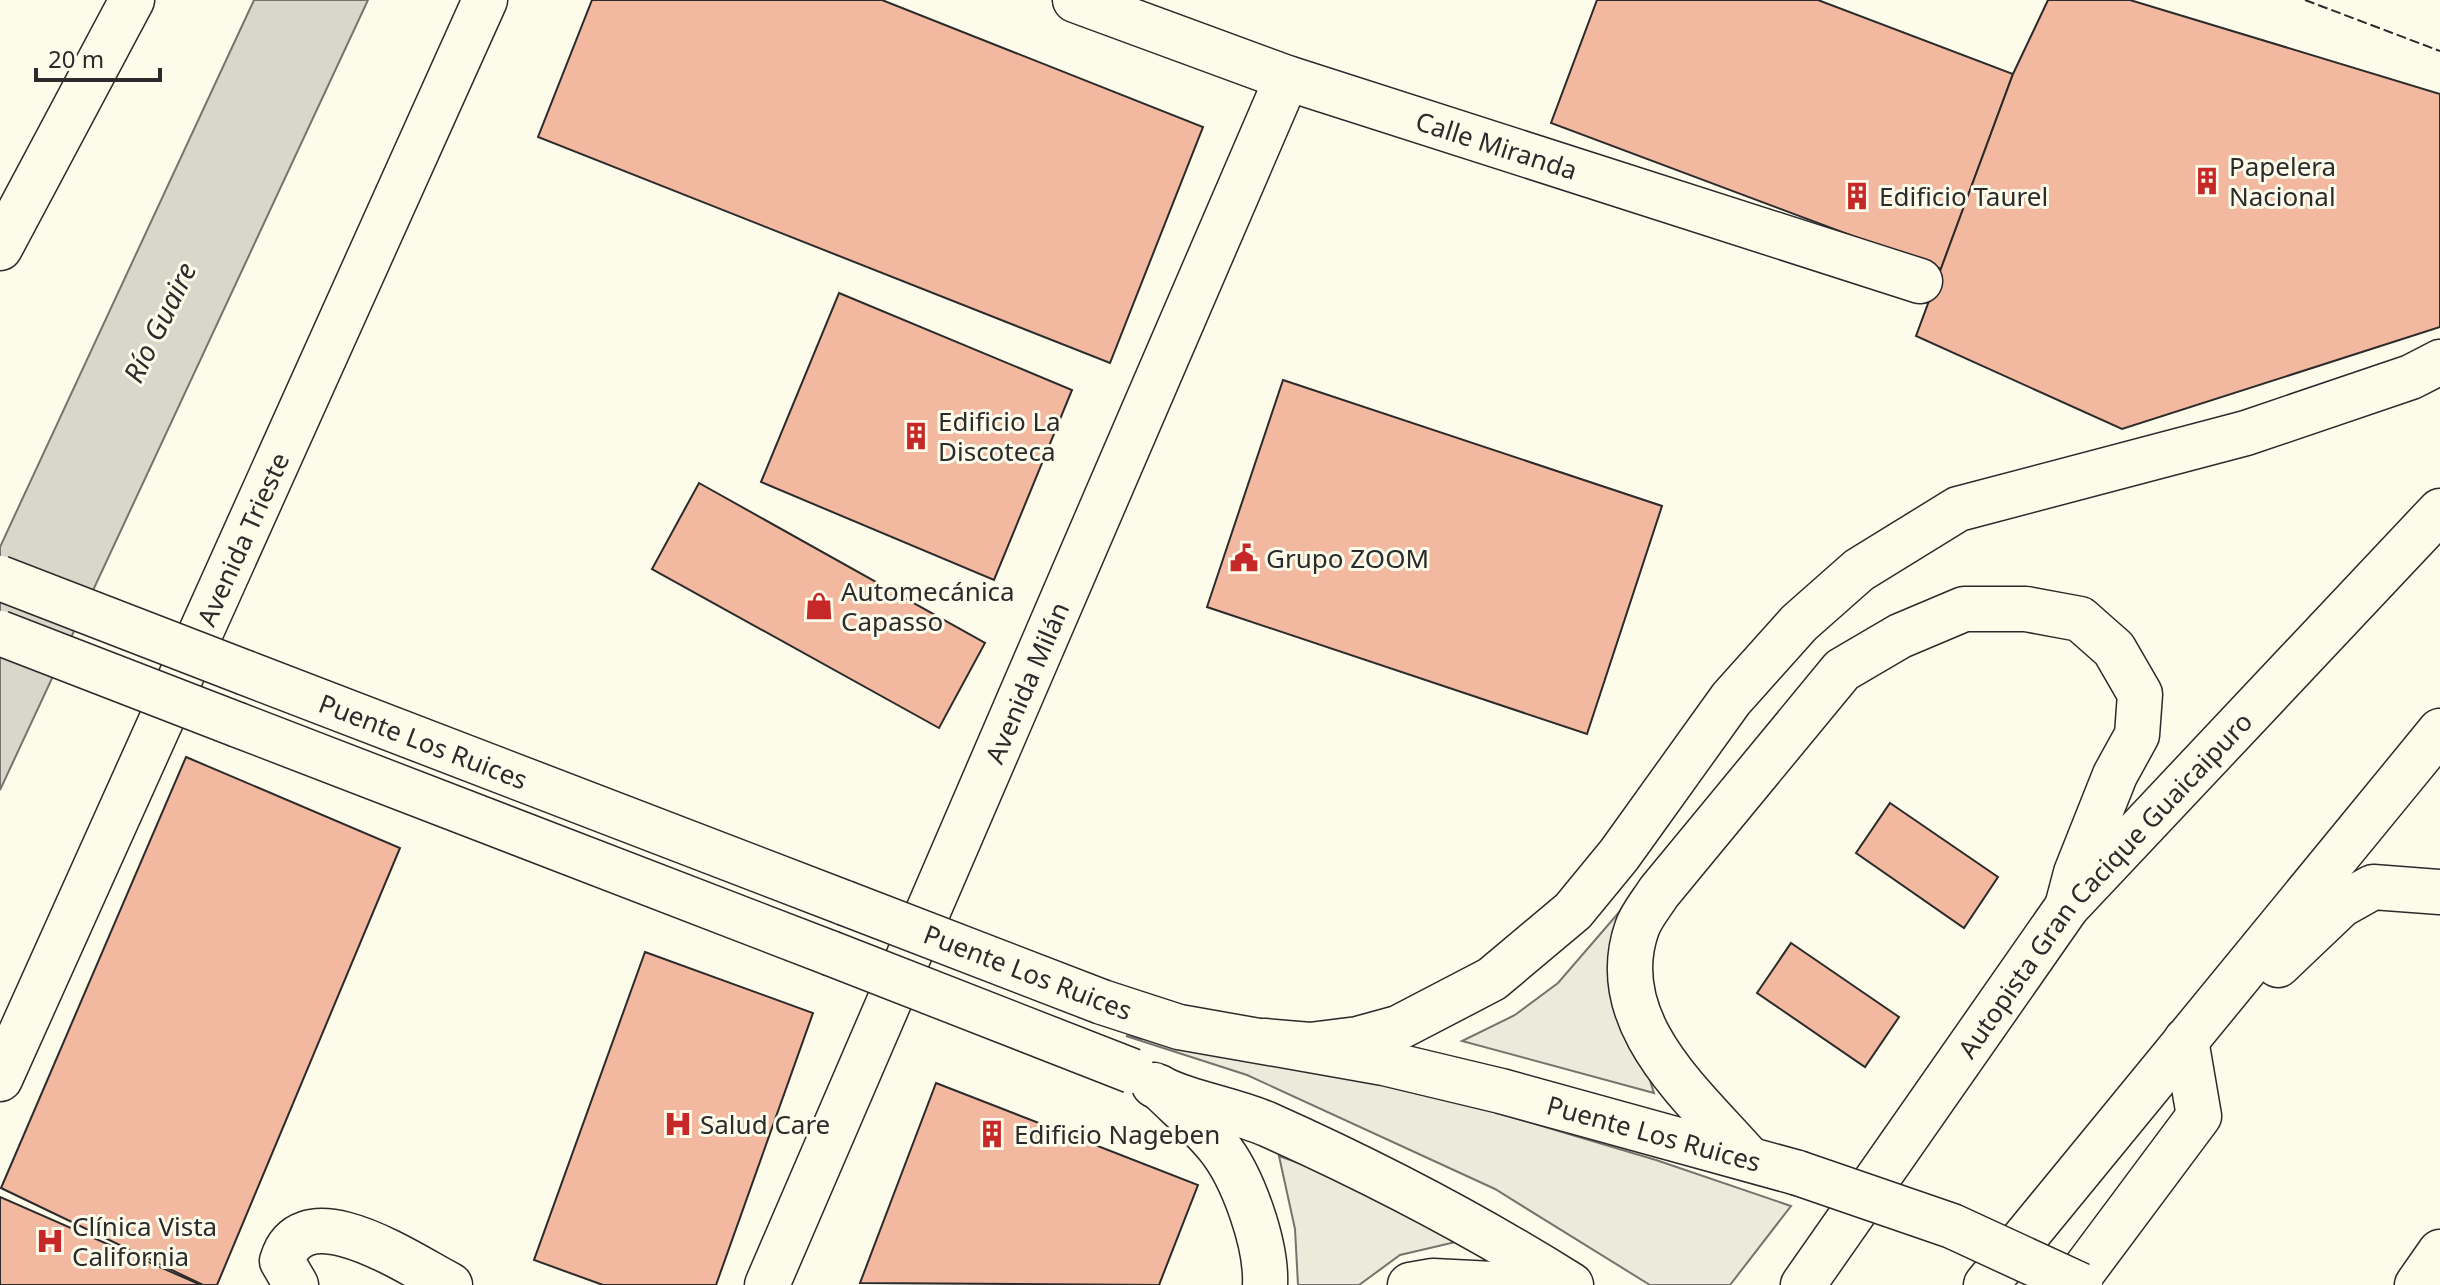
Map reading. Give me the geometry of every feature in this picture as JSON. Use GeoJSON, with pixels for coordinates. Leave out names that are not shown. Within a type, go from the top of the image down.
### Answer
{"type":"FeatureCollection","features":[{"type":"Feature","properties":{"kind":"main road"},"geometry":{"type":"LineString","coordinates":[[0,248],[132,0]]}},
{"type":"Feature","properties":{"kind":"main road","name":"Avenida Trieste"},"geometry":{"type":"LineString","coordinates":[[0,1079],[485,0]]}},
{"type":"Feature","properties":{"kind":"main road","name":"Calle Miranda"},"geometry":{"type":"LineString","coordinates":[[1075,0],[1287,78],[1920,281]]}},
{"type":"Feature","properties":{"kind":"main road","name":"Avenida Milán"},"geometry":{"type":"LineString","coordinates":[[767,1285],[1287,78]]}},
{"type":"Feature","properties":{"kind":"main road"},"geometry":{"type":"LineString","coordinates":[[1264,1041],[1310,1045],[1358,1039],[1398,1028],[1492,979],[1573,911],[1619,855],[1731,699],[1799,623],[1859,570],[1958,509],[2246,433],[2411,377],[2440,362]]}},
{"type":"Feature","properties":{"kind":"main road","name":"Autopista Gran Cacique Guaicaipuro"},"geometry":{"type":"LineString","coordinates":[[1803,1285],[2067,907],[2440,511]]}},
{"type":"Feature","properties":{"kind":"main road","name":"Puente Los Ruices"},"geometry":{"type":"LineString","coordinates":[[0,578],[1102,1002],[1179,1027],[1399,1066],[1748,1158],[1952,1226],[2080,1285]]}},
{"type":"Feature","properties":{"kind":"main road"},"geometry":{"type":"LineString","coordinates":[[1748,1158],[1660,1057],[1635,1004],[1629,960],[1637,926],[1659,892],[1842,670],[1900,636],[1964,609],[2026,609],[2080,619],[2114,649],[2140,694],[2137,735],[2104,803],[2076,873],[2067,907]]}},
{"type":"Feature","properties":{"kind":"main road","name":"Puente Los Ruices"},"geometry":{"type":"LineString","coordinates":[[0,633],[1265,1123],[1378,1175],[1491,1234],[1571,1285]]}},
{"type":"Feature","properties":{"kind":"main road"},"geometry":{"type":"LineString","coordinates":[[1986,1285],[2440,731]]}},
{"type":"Feature","properties":{"kind":"main road"},"geometry":{"type":"LineString","coordinates":[[2195,1029],[2254,989],[2341,905],[2373,887],[2440,892]]}},
{"type":"Feature","properties":{"kind":"main road"},"geometry":{"type":"LineString","coordinates":[[2073,1285],[2199,1116],[2195,1029]]}},
{"type":"Feature","properties":{"kind":"main road"},"geometry":{"type":"LineString","coordinates":[[1146,1079],[1219,1147],[1247,1201],[1266,1262],[1265,1285]]}},
{"type":"Feature","properties":{"kind":"main road"},"geometry":{"type":"LineString","coordinates":[[296,1285],[282,1261],[287,1245],[302,1234],[318,1229],[340,1231],[450,1285]]}},
{"type":"Feature","properties":{"kind":"main road"},"geometry":{"type":"LineString","coordinates":[[2417,1285],[2440,1252]]}},
{"type":"Feature","properties":{"kind":"main road"},"geometry":{"type":"LineString","coordinates":[[1410,1285],[1433,1281],[1513,1285]]}},
{"type":"Feature","properties":{"kind":"shaded area"},"geometry":{"type":"Polygon","coordinates":[[[1640,888],[1618,980],[1654,1093],[1462,1041],[1515,1015],[1558,983],[1640,888]]]}},
{"type":"Feature","properties":{"kind":"shaded area"},"geometry":{"type":"Polygon","coordinates":[[[1126,1036],[1387,1080],[1656,1160],[1791,1206],[1730,1285],[1650,1285],[1495,1189],[1247,1075],[1126,1036]]]}},
{"type":"Feature","properties":{"kind":"shaded area"},"geometry":{"type":"Polygon","coordinates":[[[1279,1156],[1370,1188],[1473,1238],[1400,1255],[1359,1285],[1298,1285],[1295,1229],[1279,1156]]]}},
{"type":"Feature","properties":{"kind":"water","name":"Río Guaire"},"geometry":{"type":"Polygon","coordinates":[[[254,0],[368,0],[0,790],[0,547],[254,0]]]}},
{"type":"Feature","properties":{"kind":"building"},"geometry":{"type":"Polygon","coordinates":[[[592,0],[882,0],[1203,127],[1110,363],[538,137],[592,0]]]}},
{"type":"Feature","properties":{"kind":"building","name":"Edificio Taurel"},"geometry":{"type":"Polygon","coordinates":[[[1597,0],[1818,0],[2013,74],[1941,269],[1551,123],[1597,0]]]}},
{"type":"Feature","properties":{"kind":"building","name":"Papelera Nacional"},"geometry":{"type":"Polygon","coordinates":[[[2048,0],[2130,0],[2440,94],[2440,327],[2122,429],[1916,336],[2013,74],[2048,0]]]}},
{"type":"Feature","properties":{"kind":"building","name":"Edificio La Discoteca"},"geometry":{"type":"Polygon","coordinates":[[[839,293],[1072,390],[994,580],[761,482],[839,293]]]}},
{"type":"Feature","properties":{"kind":"building"},"geometry":{"type":"Polygon","coordinates":[[[1283,380],[1662,506],[1587,734],[1207,607],[1283,380]]]}},
{"type":"Feature","properties":{"kind":"building","name":"Automecánica Capasso"},"geometry":{"type":"Polygon","coordinates":[[[699,483],[985,643],[939,728],[652,569],[699,483]]]}},
{"type":"Feature","properties":{"kind":"building"},"geometry":{"type":"Polygon","coordinates":[[[186,757],[400,848],[217,1285],[203,1285],[1,1188],[186,757]]]}},
{"type":"Feature","properties":{"kind":"building"},"geometry":{"type":"Polygon","coordinates":[[[1890,803],[1998,877],[1964,928],[1856,853],[1890,803]]]}},
{"type":"Feature","properties":{"kind":"building"},"geometry":{"type":"Polygon","coordinates":[[[1791,943],[1899,1017],[1865,1067],[1757,993],[1791,943]]]}},
{"type":"Feature","properties":{"kind":"building","name":"Salud Care"},"geometry":{"type":"Polygon","coordinates":[[[645,952],[813,1013],[716,1285],[603,1285],[534,1260],[645,952]]]}},
{"type":"Feature","properties":{"kind":"building","name":"Edificio Nageben"},"geometry":{"type":"Polygon","coordinates":[[[936,1083],[1198,1185],[1159,1285],[860,1283],[936,1083]]]}},
{"type":"Feature","properties":{"kind":"building","name":"Clínica Vista California"},"geometry":{"type":"Polygon","coordinates":[[[0,1197],[201,1285],[0,1285],[0,1197]]]}},
{"type":"Feature","properties":{"kind":"fence"},"geometry":{"type":"LineString","coordinates":[[2305,0],[2440,51]]}},
{"type":"Feature","properties":{"kind":"place","name":"Papelera Nacional"},"geometry":{"type":"Point","coordinates":[2207,181]}},
{"type":"Feature","properties":{"kind":"place","name":"Edificio Taurel"},"geometry":{"type":"Point","coordinates":[1857,196]}},
{"type":"Feature","properties":{"kind":"place","name":"Edificio La Discoteca"},"geometry":{"type":"Point","coordinates":[916,436]}},
{"type":"Feature","properties":{"kind":"place","name":"Grupo ZOOM"},"geometry":{"type":"Point","coordinates":[1244,558]}},
{"type":"Feature","properties":{"kind":"place","name":"Automecánica Capasso"},"geometry":{"type":"Point","coordinates":[819,606]}},
{"type":"Feature","properties":{"kind":"place","name":"Salud Care"},"geometry":{"type":"Point","coordinates":[678,1124]}},
{"type":"Feature","properties":{"kind":"place","name":"Edificio Nageben"},"geometry":{"type":"Point","coordinates":[992,1134]}},
{"type":"Feature","properties":{"kind":"place","name":"Clínica Vista California"},"geometry":{"type":"Point","coordinates":[50,1241]}}]}
